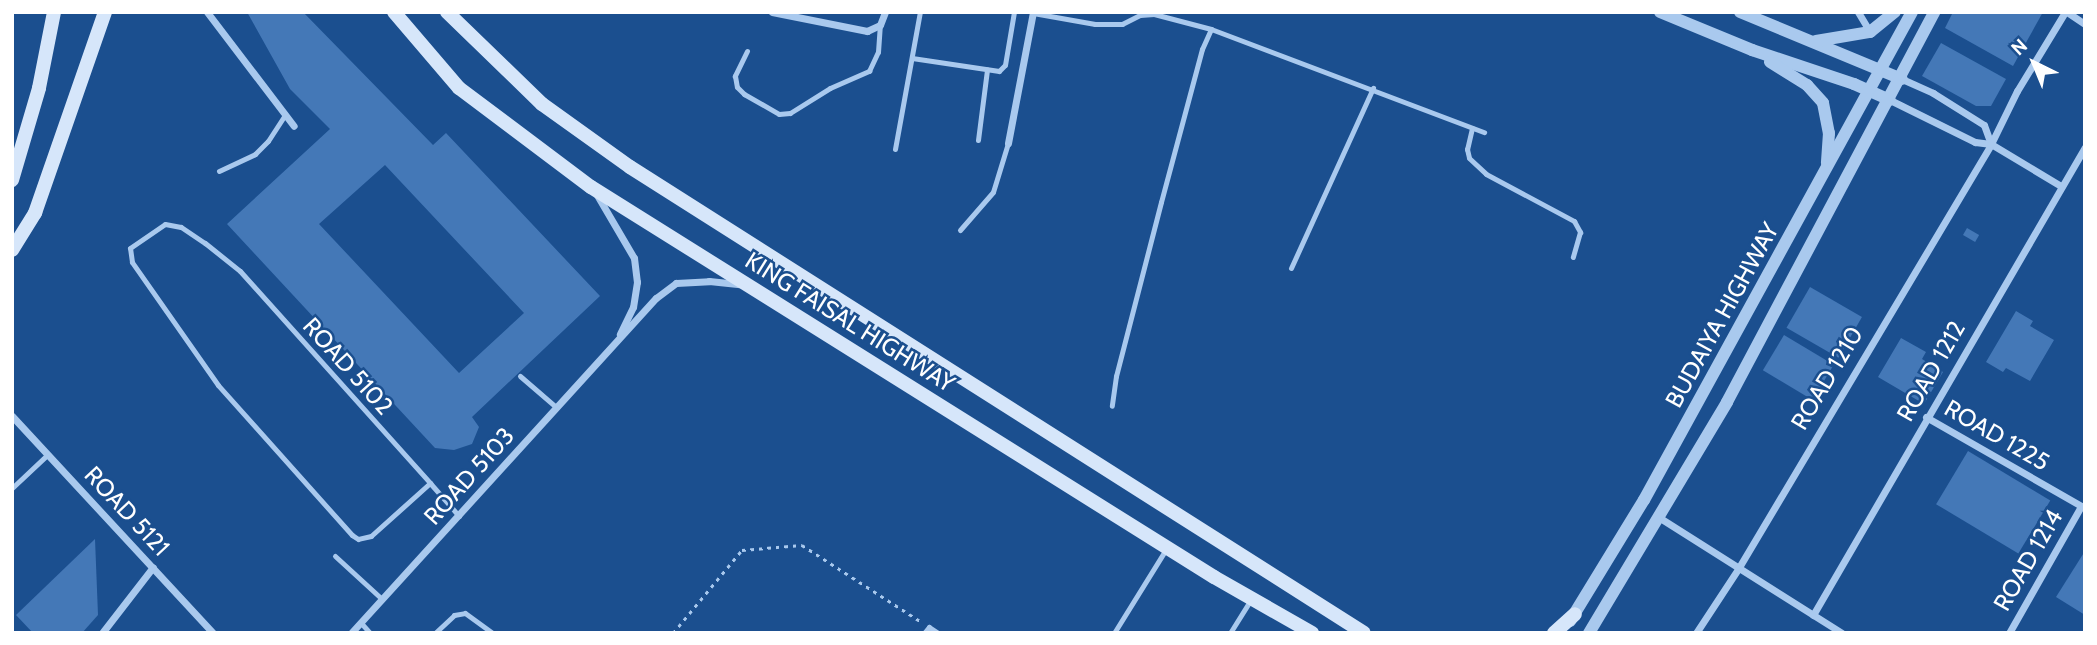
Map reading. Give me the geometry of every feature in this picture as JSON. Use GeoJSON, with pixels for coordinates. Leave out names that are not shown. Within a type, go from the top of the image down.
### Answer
{"type":"FeatureCollection","features":[{"type":"Feature","properties":{"kind":"main road"},"geometry":{"type":"LineString","coordinates":[[12,180],[39,88],[54,12]]}},
{"type":"Feature","properties":{"kind":"main road"},"geometry":{"type":"LineString","coordinates":[[12,250],[35,213],[105,12]]}},
{"type":"Feature","properties":{"kind":"main road","name":"KING FAISAL HIGHWAY"},"geometry":{"type":"LineString","coordinates":[[394,12],[459,88],[592,187],[1251,600],[1312,633]]}},
{"type":"Feature","properties":{"kind":"main road","name":"KING FAISAL HIGHWAY"},"geometry":{"type":"LineString","coordinates":[[447,12],[542,104],[630,167],[1364,633]]}},
{"type":"Feature","properties":{"kind":"main road"},"geometry":{"type":"LineString","coordinates":[[1553,633],[1574,614]]}},
{"type":"Feature","properties":{"kind":"street"},"geometry":{"type":"LineString","coordinates":[[207,12],[294,126]]}},
{"type":"Feature","properties":{"kind":"street"},"geometry":{"type":"LineString","coordinates":[[772,12],[867,31],[880,25],[884,12]]}},
{"type":"Feature","properties":{"kind":"street"},"geometry":{"type":"LineString","coordinates":[[1008,144],[1033,12]]}},
{"type":"Feature","properties":{"kind":"street"},"geometry":{"type":"LineString","coordinates":[[1660,12],[1752,50],[1868,90],[1975,142],[1991,144],[2061,186]]}},
{"type":"Feature","properties":{"kind":"street"},"geometry":{"type":"LineString","coordinates":[[1740,12],[1879,68],[1933,93],[1984,125],[1991,144]]}},
{"type":"Feature","properties":{"kind":"street"},"geometry":{"type":"LineString","coordinates":[[1858,12],[1870,32]]}},
{"type":"Feature","properties":{"kind":"street"},"geometry":{"type":"LineString","coordinates":[[1812,41],[1857,37],[1870,32],[1895,12]]}},
{"type":"Feature","properties":{"kind":"street","name":"BUDAIYA HIGHWAY"},"geometry":{"type":"LineString","coordinates":[[1562,633],[1644,500],[1912,12]]}},
{"type":"Feature","properties":{"kind":"street","name":"BUDAIYA HIGHWAY"},"geometry":{"type":"LineString","coordinates":[[1589,633],[1727,402],[1902,79],[1934,12]]}},
{"type":"Feature","properties":{"kind":"street"},"geometry":{"type":"LineString","coordinates":[[2066,12],[2085,24]]}},
{"type":"Feature","properties":{"kind":"street","name":"ROAD 1210"},"geometry":{"type":"LineString","coordinates":[[1696,633],[1738,569],[1991,144],[2017,91],[2066,12]]}},
{"type":"Feature","properties":{"kind":"street"},"geometry":{"type":"LineString","coordinates":[[1752,50],[1818,95],[1827,118],[1827,168]]}},
{"type":"Feature","properties":{"kind":"street","name":"ROAD 1212"},"geometry":{"type":"LineString","coordinates":[[1813,615],[2085,148]]}},
{"type":"Feature","properties":{"kind":"street","name":"ROAD 5103"},"geometry":{"type":"LineString","coordinates":[[592,187],[634,258],[638,282],[633,307],[615,344]]}},
{"type":"Feature","properties":{"kind":"street","name":"ROAD 5103"},"geometry":{"type":"LineString","coordinates":[[351,633],[649,305],[676,283],[709,281],[751,287]]}},
{"type":"Feature","properties":{"kind":"street","name":"ROAD 5121"},"geometry":{"type":"LineString","coordinates":[[12,416],[214,633]]}},
{"type":"Feature","properties":{"kind":"street","name":"ROAD 1225"},"geometry":{"type":"LineString","coordinates":[[1926,417],[2083,507]]}},
{"type":"Feature","properties":{"kind":"street","name":"ROAD 1214"},"geometry":{"type":"LineString","coordinates":[[2009,633],[2083,507]]}},
{"type":"Feature","properties":{"kind":"street"},"geometry":{"type":"LineString","coordinates":[[1660,518],[1842,633]]}},
{"type":"Feature","properties":{"kind":"street"},"geometry":{"type":"LineString","coordinates":[[102,633],[153,567]]}},
{"type":"Feature","properties":{"kind":"lane"},"geometry":{"type":"LineString","coordinates":[[895,149],[920,12]]}},
{"type":"Feature","properties":{"kind":"lane"},"geometry":{"type":"LineString","coordinates":[[912,58],[999,71],[1005,65],[1014,12]]}},
{"type":"Feature","properties":{"kind":"lane"},"geometry":{"type":"LineString","coordinates":[[1033,12],[1095,24],[1122,24],[1140,15],[1154,14],[1210,29],[1373,88],[1484,132]]}},
{"type":"Feature","properties":{"kind":"lane"},"geometry":{"type":"LineString","coordinates":[[747,51],[736,76],[737,87],[779,114],[790,113],[830,88],[869,71],[878,51],[880,25]]}},
{"type":"Feature","properties":{"kind":"lane"},"geometry":{"type":"LineString","coordinates":[[1112,406],[1116,376],[1161,202],[1202,49],[1210,29]]}},
{"type":"Feature","properties":{"kind":"lane"},"geometry":{"type":"LineString","coordinates":[[978,140],[987,70]]}},
{"type":"Feature","properties":{"kind":"lane"},"geometry":{"type":"LineString","coordinates":[[1291,268],[1373,88]]}},
{"type":"Feature","properties":{"kind":"lane"},"geometry":{"type":"LineString","coordinates":[[219,171],[255,154],[268,141],[285,115]]}},
{"type":"Feature","properties":{"kind":"lane"},"geometry":{"type":"LineString","coordinates":[[1472,128],[1467,149],[1469,158],[1486,174],[1574,221],[1580,232],[1573,257]]}},
{"type":"Feature","properties":{"kind":"lane"},"geometry":{"type":"LineString","coordinates":[[960,230],[993,192],[1008,144]]}},
{"type":"Feature","properties":{"kind":"lane","name":"ROAD 5102"},"geometry":{"type":"LineString","coordinates":[[430,483],[371,536],[358,538],[352,535],[218,385],[129,256],[131,248],[165,224],[181,227],[240,271],[430,483],[459,516]]}},
{"type":"Feature","properties":{"kind":"lane"},"geometry":{"type":"LineString","coordinates":[[520,376],[556,407]]}},
{"type":"Feature","properties":{"kind":"lane"},"geometry":{"type":"LineString","coordinates":[[12,488],[47,455]]}},
{"type":"Feature","properties":{"kind":"lane"},"geometry":{"type":"LineString","coordinates":[[1114,633],[1167,547]]}},
{"type":"Feature","properties":{"kind":"lane"},"geometry":{"type":"LineString","coordinates":[[335,556],[383,599]]}},
{"type":"Feature","properties":{"kind":"lane"},"geometry":{"type":"LineString","coordinates":[[1230,633],[1251,600]]}},
{"type":"Feature","properties":{"kind":"lane"},"geometry":{"type":"LineString","coordinates":[[435,633],[454,615],[464,613],[493,633]]}},
{"type":"Feature","properties":{"kind":"lane"},"geometry":{"type":"LineString","coordinates":[[361,623],[370,633]]}},
{"type":"Feature","properties":{"kind":"lane"},"geometry":{"type":"LineString","coordinates":[[924,633],[929,627],[938,633]]}},
{"type":"Feature","properties":{"kind":"path"},"geometry":{"type":"LineString","coordinates":[[673,633],[742,550],[802,545],[929,627]]}},
{"type":"Feature","properties":{"kind":"building"},"geometry":{"type":"Polygon","coordinates":[[[247,12],[303,12],[433,145],[446,133],[600,296],[472,417],[479,427],[472,444],[454,450],[435,448],[227,224],[330,129],[290,89],[247,12]],[[385,165],[319,224],[459,373],[524,313],[385,165]]]}},
{"type":"Feature","properties":{"kind":"building"},"geometry":{"type":"Polygon","coordinates":[[[1953,12],[2043,12],[2013,66],[1945,28],[1953,12]]]}},
{"type":"Feature","properties":{"kind":"building"},"geometry":{"type":"Polygon","coordinates":[[[1941,43],[2006,79],[1991,106],[1976,106],[1922,76],[1941,43]]]}},
{"type":"Feature","properties":{"kind":"building"},"geometry":{"type":"Polygon","coordinates":[[[1967,228],[1979,235],[1975,242],[1963,235],[1967,228]]]}},
{"type":"Feature","properties":{"kind":"building"},"geometry":{"type":"Polygon","coordinates":[[[1810,287],[1862,317],[1838,358],[1786,328],[1810,287]]]}},
{"type":"Feature","properties":{"kind":"building"},"geometry":{"type":"Polygon","coordinates":[[[2016,311],[2033,321],[2030,326],[2054,340],[2030,381],[2006,368],[2003,372],[1986,362],[2016,311]]]}},
{"type":"Feature","properties":{"kind":"building"},"geometry":{"type":"Polygon","coordinates":[[[1784,335],[1834,365],[1813,400],[1763,370],[1784,335]]]}},
{"type":"Feature","properties":{"kind":"building"},"geometry":{"type":"Polygon","coordinates":[[[1901,338],[1926,352],[1922,359],[1943,372],[1924,404],[1878,377],[1901,338]]]}},
{"type":"Feature","properties":{"kind":"building"},"geometry":{"type":"Polygon","coordinates":[[[1968,451],[2050,500],[2018,554],[1936,504],[1968,451]]]}},
{"type":"Feature","properties":{"kind":"building"},"geometry":{"type":"Polygon","coordinates":[[[95,539],[98,615],[82,633],[33,633],[16,615],[95,539]]]}},
{"type":"Feature","properties":{"kind":"building"},"geometry":{"type":"Polygon","coordinates":[[[2085,551],[2085,615],[2056,597],[2085,551]]]}}]}
